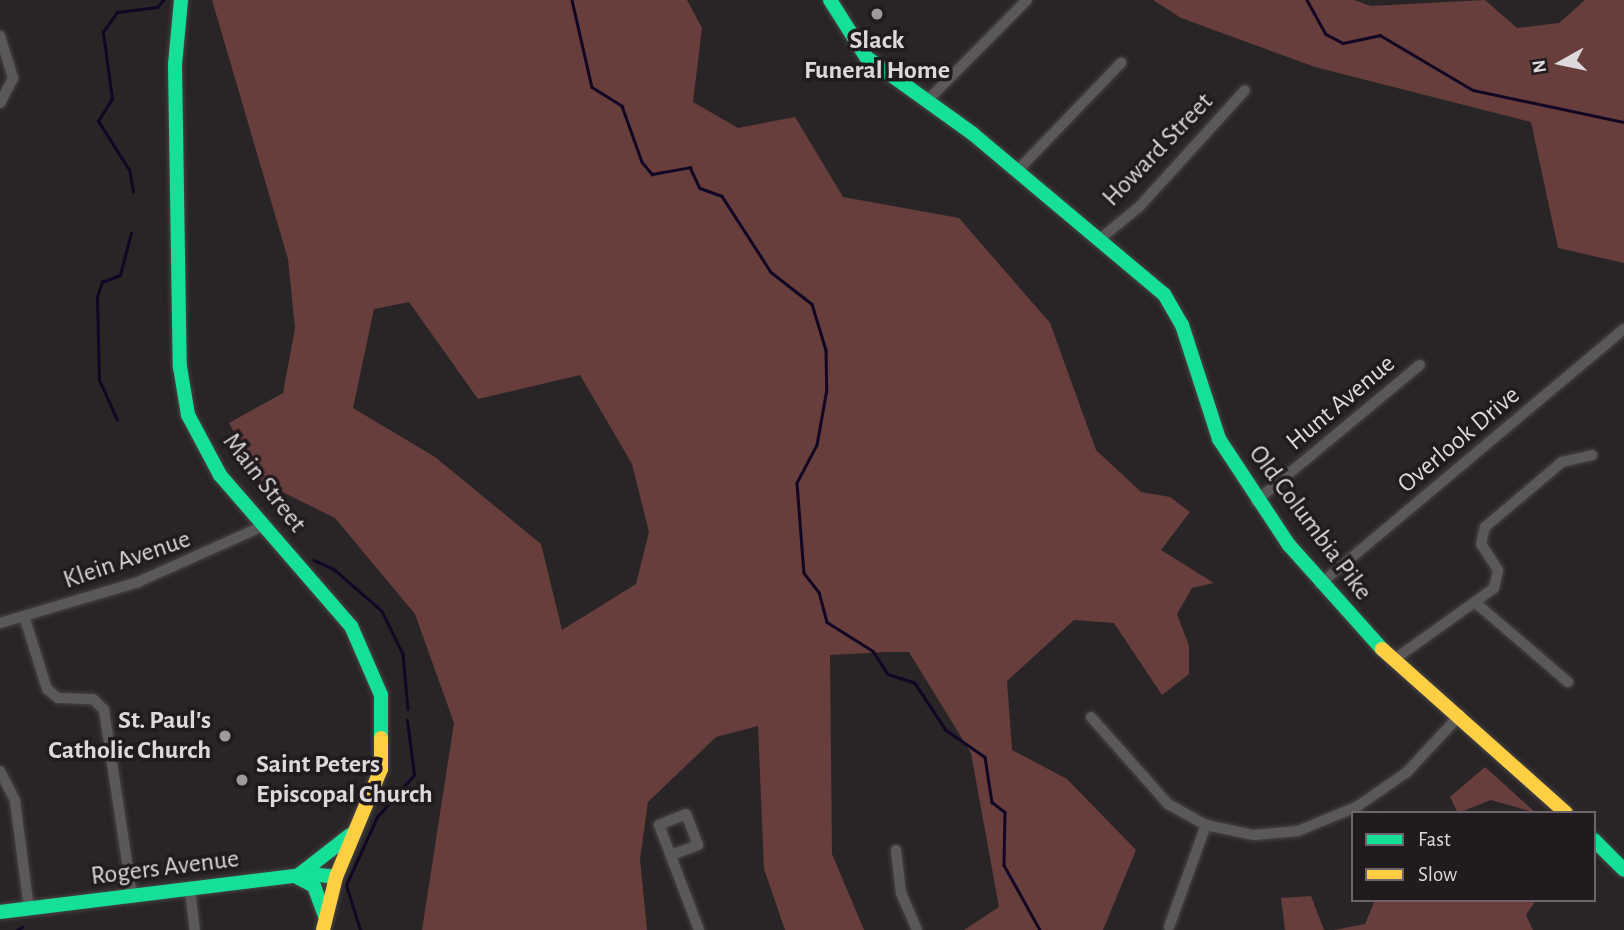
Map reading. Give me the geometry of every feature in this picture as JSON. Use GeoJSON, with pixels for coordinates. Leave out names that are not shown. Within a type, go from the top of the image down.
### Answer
{"type":"FeatureCollection","features":[{"type":"Feature","properties":{"kind":"street","name":"Main Street"},"geometry":{"type":"LineString","coordinates":[[181,0],[175,65],[183,390],[208,458],[263,526],[337,607],[370,660],[384,745],[364,813],[336,877],[324,925]]}},
{"type":"Feature","properties":{"kind":"street","name":"Old Columbia Pike"},"geometry":{"type":"LineString","coordinates":[[830,0],[866,57],[1018,170],[1101,238],[1174,307],[1219,439],[1256,501],[1320,584],[1395,659],[1564,811]]}},
{"type":"Feature","properties":{"kind":"street"},"geometry":{"type":"LineString","coordinates":[[927,101],[1027,0]]}},
{"type":"Feature","properties":{"kind":"street"},"geometry":{"type":"LineString","coordinates":[[0,36],[13,78],[0,103]]}},
{"type":"Feature","properties":{"kind":"street"},"geometry":{"type":"LineString","coordinates":[[1018,170],[1121,63]]}},
{"type":"Feature","properties":{"kind":"street","name":"Howard Street"},"geometry":{"type":"LineString","coordinates":[[1101,238],[1140,206],[1245,90]]}},
{"type":"Feature","properties":{"kind":"street","name":"Overlook Drive"},"geometry":{"type":"LineString","coordinates":[[1320,584],[1624,328]]}},
{"type":"Feature","properties":{"kind":"street","name":"Hunt Avenue"},"geometry":{"type":"LineString","coordinates":[[1256,501],[1420,365]]}},
{"type":"Feature","properties":{"kind":"street"},"geometry":{"type":"LineString","coordinates":[[1395,659],[1421,635],[1449,625],[1477,604],[1498,577],[1481,544],[1485,527],[1562,462],[1592,455]]}},
{"type":"Feature","properties":{"kind":"street","name":"Klein Avenue"},"geometry":{"type":"LineString","coordinates":[[0,623],[138,582],[263,526]]}},
{"type":"Feature","properties":{"kind":"street"},"geometry":{"type":"LineString","coordinates":[[1477,604],[1568,682]]}},
{"type":"Feature","properties":{"kind":"street"},"geometry":{"type":"LineString","coordinates":[[24,616],[47,689],[58,698],[93,699],[103,710],[132,896]]}},
{"type":"Feature","properties":{"kind":"street"},"geometry":{"type":"LineString","coordinates":[[1091,717],[1152,790],[1206,825],[1277,834],[1339,817],[1407,772],[1460,715]]}},
{"type":"Feature","properties":{"kind":"street"},"geometry":{"type":"LineString","coordinates":[[0,771],[15,801],[29,909]]}},
{"type":"Feature","properties":{"kind":"street"},"geometry":{"type":"LineString","coordinates":[[324,925],[319,892],[296,876],[344,841],[364,813]]}},
{"type":"Feature","properties":{"kind":"street"},"geometry":{"type":"LineString","coordinates":[[671,855],[698,845],[686,814],[659,825],[699,930]]}},
{"type":"Feature","properties":{"kind":"street"},"geometry":{"type":"LineString","coordinates":[[1170,927],[1206,825]]}},
{"type":"Feature","properties":{"kind":"street"},"geometry":{"type":"LineString","coordinates":[[1596,842],[1624,870]]}},
{"type":"Feature","properties":{"kind":"street"},"geometry":{"type":"LineString","coordinates":[[896,850],[901,893],[918,930]]}},
{"type":"Feature","properties":{"kind":"street","name":"Rogers Avenue"},"geometry":{"type":"LineString","coordinates":[[0,912],[296,876],[336,877]]}},
{"type":"Feature","properties":{"kind":"street"},"geometry":{"type":"LineString","coordinates":[[190,891],[195,930]]}},
{"type":"Feature","properties":{"kind":"shaded area"},"geometry":{"type":"Polygon","coordinates":[[[212,0],[687,0],[702,28],[693,102],[738,128],[795,117],[843,197],[959,218],[1050,323],[1096,450],[1141,492],[1170,497],[1190,512],[1161,550],[1214,583],[1192,588],[1177,614],[1189,646],[1189,674],[1162,695],[1114,623],[1074,620],[1007,681],[1012,750],[1067,779],[1136,850],[1103,930],[964,930],[999,907],[971,753],[909,652],[886,652],[830,655],[832,854],[864,930],[785,930],[764,869],[758,726],[716,737],[648,802],[640,859],[647,930],[422,930],[454,723],[415,614],[335,518],[262,482],[229,423],[283,393],[295,328],[288,259],[212,0]],[[409,302],[374,309],[353,408],[435,457],[541,544],[562,630],[636,584],[649,532],[632,464],[580,375],[478,399],[409,302]]]}},
{"type":"Feature","properties":{"kind":"shaded area"},"geometry":{"type":"Polygon","coordinates":[[[1153,0],[1354,0],[1371,6],[1485,0],[1517,28],[1559,23],[1585,0],[1624,0],[1624,263],[1558,248],[1531,122],[1315,67],[1181,18],[1153,0]]]}},
{"type":"Feature","properties":{"kind":"shaded area"},"geometry":{"type":"Polygon","coordinates":[[[1485,767],[1534,811],[1491,800],[1457,811],[1450,797],[1485,767]]]}},
{"type":"Feature","properties":{"kind":"shaded area"},"geometry":{"type":"Polygon","coordinates":[[[1311,896],[1324,930],[1285,930],[1281,898],[1311,896]]]}},
{"type":"Feature","properties":{"kind":"shaded area"},"geometry":{"type":"Polygon","coordinates":[[[1374,902],[1535,902],[1526,915],[1533,930],[1334,930],[1365,924],[1374,902]]]}},
{"type":"Feature","properties":{"kind":"waterway"},"geometry":{"type":"LineString","coordinates":[[133,192],[129,170],[98,121],[112,99],[103,32],[117,12],[157,7],[163,0]]}},
{"type":"Feature","properties":{"kind":"waterway"},"geometry":{"type":"LineString","coordinates":[[572,0],[592,87],[622,106],[642,162],[652,174],[690,167],[700,188],[722,196],[771,272],[812,304],[826,350],[827,389],[817,445],[797,483],[804,573],[819,592],[827,622],[873,651],[888,674],[915,683],[946,730],[985,757],[992,802],[1005,812],[1004,865],[1040,930]]}},
{"type":"Feature","properties":{"kind":"waterway"},"geometry":{"type":"LineString","coordinates":[[1307,0],[1326,34],[1343,43],[1380,35],[1473,90],[1624,122]]}},
{"type":"Feature","properties":{"kind":"waterway"},"geometry":{"type":"LineString","coordinates":[[117,420],[99,380],[97,297],[102,282],[120,275],[131,233]]}},
{"type":"Feature","properties":{"kind":"waterway"},"geometry":{"type":"LineString","coordinates":[[314,560],[335,570],[382,611],[403,654],[408,709]]}},
{"type":"Feature","properties":{"kind":"waterway"},"geometry":{"type":"LineString","coordinates":[[360,930],[346,885],[377,817],[414,775],[407,720]]}},
{"type":"Feature","properties":{"kind":"waterway"},"geometry":{"type":"LineString","coordinates":[[17,930],[22,927]]}},
{"type":"Feature","properties":{"kind":"traffic: fast"},"geometry":{"type":"LineString","coordinates":[[181,0],[175,65],[180,367],[188,415],[220,475],[351,626],[381,695],[381,738]]}},
{"type":"Feature","properties":{"kind":"traffic: fast"},"geometry":{"type":"LineString","coordinates":[[830,0],[866,57],[973,134],[1164,294],[1182,325],[1219,439],[1289,545],[1382,649]]}},
{"type":"Feature","properties":{"kind":"traffic: fast"},"geometry":{"type":"LineString","coordinates":[[300,874],[350,835]]}},
{"type":"Feature","properties":{"kind":"traffic: fast"},"geometry":{"type":"LineString","coordinates":[[1596,842],[1624,870]]}},
{"type":"Feature","properties":{"kind":"traffic: fast"},"geometry":{"type":"LineString","coordinates":[[0,912],[309,874],[336,877]]}},
{"type":"Feature","properties":{"kind":"traffic: fast"},"geometry":{"type":"LineString","coordinates":[[297,877],[314,886],[324,914]]}},
{"type":"Feature","properties":{"kind":"traffic: slow"},"geometry":{"type":"LineString","coordinates":[[1382,649],[1564,811]]}},
{"type":"Feature","properties":{"kind":"traffic: slow"},"geometry":{"type":"LineString","coordinates":[[323,930],[336,877],[381,769],[381,738]]}},
{"type":"Feature","properties":{"kind":"place","name":"Slack Funeral Home"},"geometry":{"type":"Point","coordinates":[877,14]}},
{"type":"Feature","properties":{"kind":"place","name":"St. Paul's Catholic Church"},"geometry":{"type":"Point","coordinates":[225,736]}},
{"type":"Feature","properties":{"kind":"place","name":"Saint Peters Episcopal Church"},"geometry":{"type":"Point","coordinates":[242,780]}}]}
